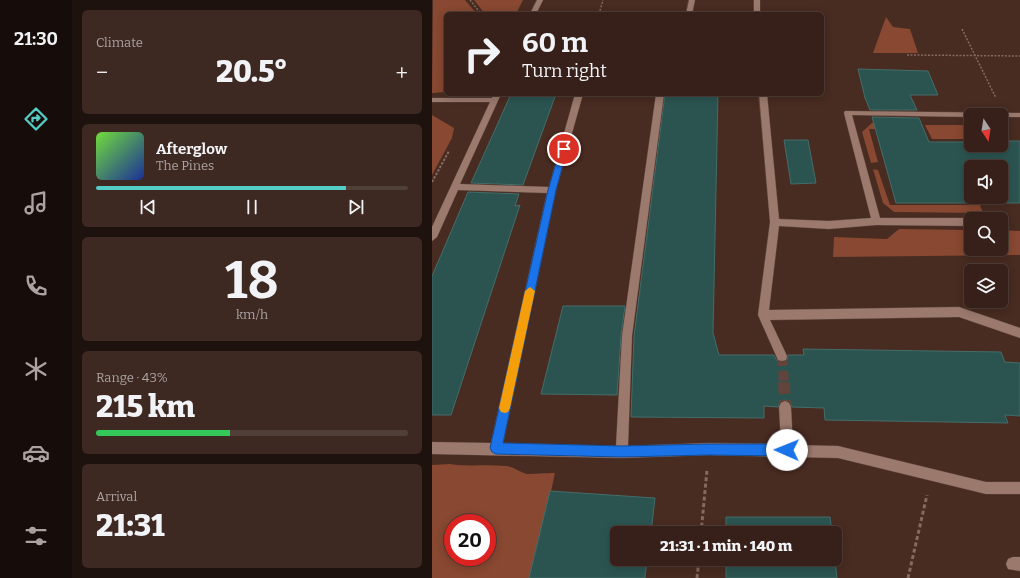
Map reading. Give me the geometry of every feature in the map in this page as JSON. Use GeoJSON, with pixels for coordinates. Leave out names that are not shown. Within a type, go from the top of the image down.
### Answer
{"type":"FeatureCollection","features":[{"type":"Feature","properties":{"kind":"street"},"geometry":{"type":"LineString","coordinates":[[534,12],[540,0]]}},
{"type":"Feature","properties":{"kind":"street"},"geometry":{"type":"LineString","coordinates":[[690,12],[692,0]]}},
{"type":"Feature","properties":{"kind":"street"},"geometry":{"type":"LineString","coordinates":[[757,0],[757,12]]}},
{"type":"Feature","properties":{"kind":"street"},"geometry":{"type":"LineString","coordinates":[[496,448],[552,190],[578,96]]}},
{"type":"Feature","properties":{"kind":"street"},"geometry":{"type":"LineString","coordinates":[[622,452],[627,336],[660,96]]}},
{"type":"Feature","properties":{"kind":"street"},"geometry":{"type":"LineString","coordinates":[[763,96],[775,222],[763,315],[782,356]]}},
{"type":"Feature","properties":{"kind":"street"},"geometry":{"type":"LineString","coordinates":[[432,100],[496,97],[432,237]]}},
{"type":"Feature","properties":{"kind":"street"},"geometry":{"type":"LineString","coordinates":[[876,221],[848,114],[964,115]]}},
{"type":"Feature","properties":{"kind":"street"},"geometry":{"type":"LineString","coordinates":[[1008,115],[1020,115]]}},
{"type":"Feature","properties":{"kind":"street"},"geometry":{"type":"LineString","coordinates":[[455,187],[552,190]]}},
{"type":"Feature","properties":{"kind":"street"},"geometry":{"type":"LineString","coordinates":[[775,222],[829,225],[876,221],[964,222]]}},
{"type":"Feature","properties":{"kind":"street"},"geometry":{"type":"LineString","coordinates":[[763,315],[959,312],[1020,333]]}},
{"type":"Feature","properties":{"kind":"street"},"geometry":{"type":"LineString","coordinates":[[785,407],[787,450]]}},
{"type":"Feature","properties":{"kind":"street"},"geometry":{"type":"LineString","coordinates":[[432,448],[496,448],[622,452],[708,449],[838,452],[986,488],[1020,488]]}},
{"type":"Feature","properties":{"kind":"path"},"geometry":{"type":"LineString","coordinates":[[470,0],[479,12]]}},
{"type":"Feature","properties":{"kind":"path"},"geometry":{"type":"LineString","coordinates":[[600,12],[603,0]]}},
{"type":"Feature","properties":{"kind":"path"},"geometry":{"type":"LineString","coordinates":[[962,29],[1001,108]]}},
{"type":"Feature","properties":{"kind":"path"},"geometry":{"type":"LineString","coordinates":[[907,54],[1020,56]]}},
{"type":"Feature","properties":{"kind":"path"},"geometry":{"type":"LineString","coordinates":[[702,526],[708,449]]}},
{"type":"Feature","properties":{"kind":"path"},"geometry":{"type":"LineString","coordinates":[[908,578],[932,475]]}},
{"type":"Feature","properties":{"kind":"path"},"geometry":{"type":"LineString","coordinates":[[697,578],[698,566]]}},
{"type":"Feature","properties":{"kind":"shaded area"},"geometry":{"type":"Polygon","coordinates":[[[433,0],[465,0],[475,12],[444,12],[444,92],[432,93],[433,0]]]}},
{"type":"Feature","properties":{"kind":"shaded area"},"geometry":{"type":"Polygon","coordinates":[[[474,0],[523,0],[517,12],[483,12],[474,0]]]}},
{"type":"Feature","properties":{"kind":"shaded area"},"geometry":{"type":"Polygon","coordinates":[[[886,17],[893,27],[910,29],[918,53],[873,53],[886,17]]]}},
{"type":"Feature","properties":{"kind":"shaded area"},"geometry":{"type":"Polygon","coordinates":[[[432,115],[454,128],[452,138],[432,175],[432,115]]]}},
{"type":"Feature","properties":{"kind":"shaded area"},"geometry":{"type":"Polygon","coordinates":[[[884,118],[913,129],[869,129],[878,162],[871,163],[862,132],[872,123],[884,118]]]}},
{"type":"Feature","properties":{"kind":"shaded area"},"geometry":{"type":"Polygon","coordinates":[[[925,125],[964,125],[964,139],[932,139],[925,125]]]}},
{"type":"Feature","properties":{"kind":"shaded area"},"geometry":{"type":"Polygon","coordinates":[[[873,169],[878,170],[890,205],[980,205],[983,212],[894,212],[883,203],[873,169]]]}},
{"type":"Feature","properties":{"kind":"shaded area"},"geometry":{"type":"Polygon","coordinates":[[[899,229],[964,230],[964,256],[833,257],[834,237],[887,239],[899,229]]]}},
{"type":"Feature","properties":{"kind":"shaded area"},"geometry":{"type":"Polygon","coordinates":[[[1008,230],[1020,231],[1020,255],[1008,255],[1008,230]]]}},
{"type":"Feature","properties":{"kind":"shaded area"},"geometry":{"type":"Polygon","coordinates":[[[432,465],[499,465],[527,474],[555,473],[532,578],[432,578],[432,465]]]}},
{"type":"Feature","properties":{"kind":"building"},"geometry":{"type":"Polygon","coordinates":[[[858,69],[928,71],[938,95],[910,95],[917,110],[870,110],[865,98],[858,69]]]}},
{"type":"Feature","properties":{"kind":"building"},"geometry":{"type":"Polygon","coordinates":[[[510,96],[555,96],[523,185],[471,183],[510,96]]]}},
{"type":"Feature","properties":{"kind":"building"},"geometry":{"type":"Polygon","coordinates":[[[665,96],[718,96],[713,333],[719,355],[774,355],[777,361],[782,362],[787,360],[788,355],[804,355],[803,349],[1001,352],[1005,362],[1020,363],[1020,416],[1005,415],[1008,423],[825,420],[824,408],[792,407],[790,402],[784,400],[780,402],[778,407],[764,406],[764,418],[631,417],[634,336],[665,96]]]}},
{"type":"Feature","properties":{"kind":"building"},"geometry":{"type":"Polygon","coordinates":[[[872,117],[919,118],[929,142],[964,142],[964,152],[1008,152],[1008,141],[1020,141],[1020,203],[1008,203],[1008,160],[964,160],[964,203],[896,203],[872,117]]]}},
{"type":"Feature","properties":{"kind":"building"},"geometry":{"type":"Polygon","coordinates":[[[784,140],[808,140],[816,183],[791,184],[784,140]]]}},
{"type":"Feature","properties":{"kind":"building"},"geometry":{"type":"Polygon","coordinates":[[[468,192],[519,194],[515,206],[520,205],[451,415],[432,415],[432,276],[468,192]]]}},
{"type":"Feature","properties":{"kind":"building"},"geometry":{"type":"Polygon","coordinates":[[[563,306],[625,306],[621,336],[617,395],[541,394],[563,306]]]}},
{"type":"Feature","properties":{"kind":"building"},"geometry":{"type":"Polygon","coordinates":[[[550,491],[655,498],[652,526],[610,526],[610,566],[646,566],[645,578],[529,578],[550,491]]]}},
{"type":"Feature","properties":{"kind":"building"},"geometry":{"type":"Polygon","coordinates":[[[726,517],[830,517],[831,526],[726,526],[726,517]]]}},
{"type":"Feature","properties":{"kind":"building"},"geometry":{"type":"Polygon","coordinates":[[[726,566],[836,566],[837,578],[726,578],[726,566]]]}},
{"type":"Feature","properties":{"kind":"tunnel"},"geometry":{"type":"LineString","coordinates":[[782,356],[784,383]]}},
{"type":"Feature","properties":{"kind":"tunnel"},"geometry":{"type":"LineString","coordinates":[[784,382],[785,407]]}},
{"type":"Feature","properties":{"kind":"slow traffic"},"geometry":{"type":"LineString","coordinates":[[505,408],[530,291]]}},
{"type":"Feature","properties":{"kind":"route"},"geometry":{"type":"LineString","coordinates":[[564,149],[552,190],[496,448],[622,452],[708,449],[787,450]]}}]}
